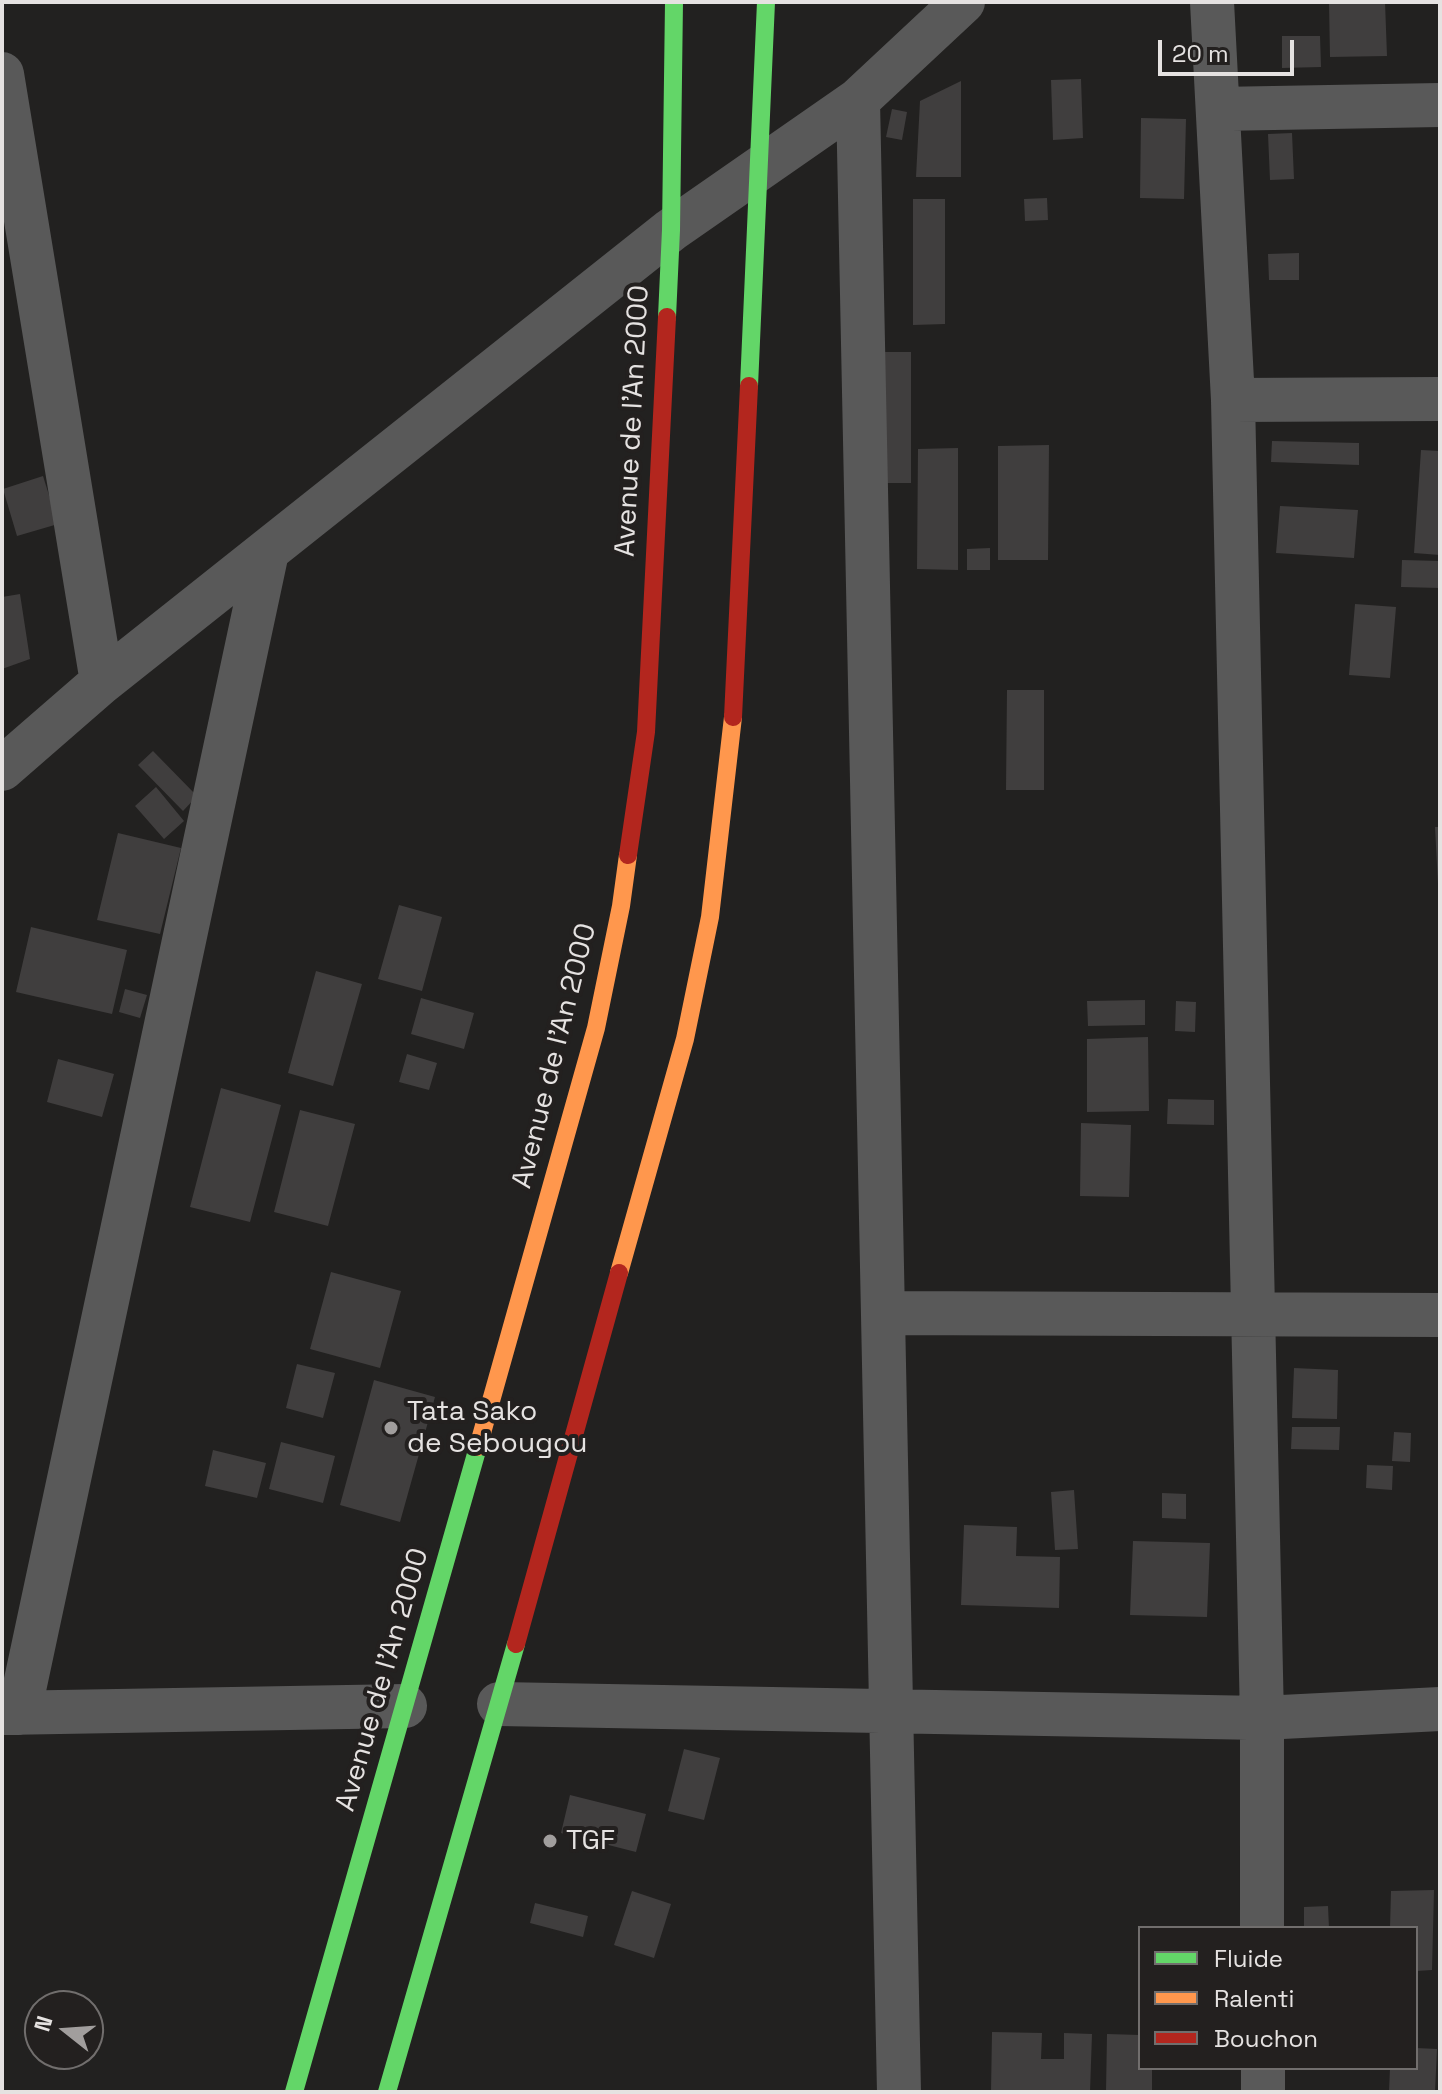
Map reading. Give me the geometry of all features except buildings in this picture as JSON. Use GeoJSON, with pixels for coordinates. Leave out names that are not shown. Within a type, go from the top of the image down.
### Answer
{"type":"FeatureCollection","features":[{"type":"Feature","properties":{"kind":"main road","name":"Avenue de l'An 2000"},"geometry":{"type":"LineString","coordinates":[[294,2092],[596,1028],[621,906],[646,732],[671,230],[674,2]]}},
{"type":"Feature","properties":{"kind":"main road"},"geometry":{"type":"LineString","coordinates":[[387,2092],[685,1039],[710,917],[732,739],[766,2]]}},
{"type":"Feature","properties":{"kind":"street"},"geometry":{"type":"LineString","coordinates":[[2,769],[102,682],[671,230],[858,100],[963,2]]}},
{"type":"Feature","properties":{"kind":"street"},"geometry":{"type":"LineString","coordinates":[[1212,2],[1233,400],[1262,1718],[1262,1926]]}},
{"type":"Feature","properties":{"kind":"street"},"geometry":{"type":"LineString","coordinates":[[2,74],[102,682]]}},
{"type":"Feature","properties":{"kind":"street"},"geometry":{"type":"LineString","coordinates":[[858,100],[899,2092]]}},
{"type":"Feature","properties":{"kind":"street"},"geometry":{"type":"LineString","coordinates":[[1218,109],[1440,105]]}},
{"type":"Feature","properties":{"kind":"street"},"geometry":{"type":"LineString","coordinates":[[1233,400],[1440,399]]}},
{"type":"Feature","properties":{"kind":"street"},"geometry":{"type":"LineString","coordinates":[[267,552],[10,1713],[405,1706]]}},
{"type":"Feature","properties":{"kind":"street"},"geometry":{"type":"LineString","coordinates":[[883,1313],[1440,1315]]}},
{"type":"Feature","properties":{"kind":"street"},"geometry":{"type":"LineString","coordinates":[[499,1704],[1262,1718],[1440,1709]]}},
{"type":"Feature","properties":{"kind":"street"},"geometry":{"type":"LineString","coordinates":[[1263,2070],[1263,2092]]}},
{"type":"Feature","properties":{"kind":"traffic: fast"},"geometry":{"type":"LineString","coordinates":[[667,317],[674,2]]}},
{"type":"Feature","properties":{"kind":"traffic: fast"},"geometry":{"type":"LineString","coordinates":[[749,386],[766,2]]}},
{"type":"Feature","properties":{"kind":"traffic: fast"},"geometry":{"type":"LineString","coordinates":[[294,2092],[478,1447]]}},
{"type":"Feature","properties":{"kind":"traffic: fast"},"geometry":{"type":"LineString","coordinates":[[387,2092],[516,1644]]}},
{"type":"Feature","properties":{"kind":"traffic: slow"},"geometry":{"type":"LineString","coordinates":[[619,1273],[685,1039],[710,917],[733,717]]}},
{"type":"Feature","properties":{"kind":"traffic: slow"},"geometry":{"type":"LineString","coordinates":[[478,1447],[596,1028],[628,855]]}},
{"type":"Feature","properties":{"kind":"traffic: jam"},"geometry":{"type":"LineString","coordinates":[[628,855],[646,732],[667,317]]}},
{"type":"Feature","properties":{"kind":"traffic: jam"},"geometry":{"type":"LineString","coordinates":[[733,717],[749,386]]}},
{"type":"Feature","properties":{"kind":"traffic: jam"},"geometry":{"type":"LineString","coordinates":[[516,1644],[619,1273]]}},
{"type":"Feature","properties":{"kind":"place","name":"Tata Sako de Sebougou"},"geometry":{"type":"Point","coordinates":[391,1428]}},
{"type":"Feature","properties":{"kind":"place","name":"TGF"},"geometry":{"type":"Point","coordinates":[550,1841]}}]}
